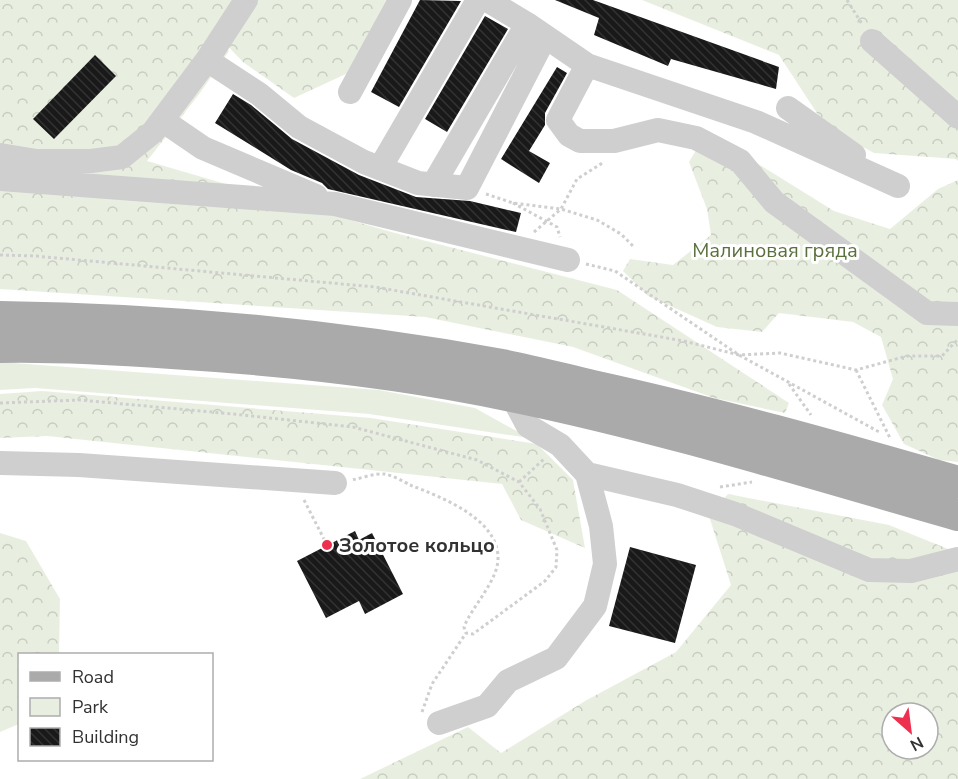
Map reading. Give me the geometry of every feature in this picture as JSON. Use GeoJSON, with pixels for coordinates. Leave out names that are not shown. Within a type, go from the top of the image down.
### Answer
{"type":"FeatureCollection","features":[{"type":"Feature","properties":{"kind":"main road"},"geometry":{"type":"LineString","coordinates":[[0,317],[85,318],[246,329],[396,347],[504,366],[660,400],[958,482]]}},
{"type":"Feature","properties":{"kind":"main road"},"geometry":{"type":"LineString","coordinates":[[0,347],[88,348],[257,358],[371,372],[512,396],[637,425],[958,515]]}},
{"type":"Feature","properties":{"kind":"lane"},"geometry":{"type":"LineString","coordinates":[[0,155],[37,161],[91,161],[122,156],[153,132],[207,60],[246,0]]}},
{"type":"Feature","properties":{"kind":"lane"},"geometry":{"type":"LineString","coordinates":[[350,92],[400,0]]}},
{"type":"Feature","properties":{"kind":"lane"},"geometry":{"type":"LineString","coordinates":[[380,168],[478,0]]}},
{"type":"Feature","properties":{"kind":"lane"},"geometry":{"type":"LineString","coordinates":[[487,0],[587,65],[756,122],[898,186],[789,108]]}},
{"type":"Feature","properties":{"kind":"lane"},"geometry":{"type":"LineString","coordinates":[[207,60],[259,94],[299,127],[364,162],[418,183],[466,188],[536,31]]}},
{"type":"Feature","properties":{"kind":"lane"},"geometry":{"type":"LineString","coordinates":[[433,185],[536,31]]}},
{"type":"Feature","properties":{"kind":"lane"},"geometry":{"type":"LineString","coordinates":[[872,41],[958,117]]}},
{"type":"Feature","properties":{"kind":"lane"},"geometry":{"type":"LineString","coordinates":[[587,65],[558,120],[569,135],[580,141],[614,141],[658,130],[696,138],[740,161],[774,202],[927,313],[958,314]]}},
{"type":"Feature","properties":{"kind":"lane"},"geometry":{"type":"LineString","coordinates":[[162,120],[202,148],[335,204]]}},
{"type":"Feature","properties":{"kind":"lane"},"geometry":{"type":"LineString","coordinates":[[0,179],[335,204],[568,260]]}},
{"type":"Feature","properties":{"kind":"lane"},"geometry":{"type":"LineString","coordinates":[[927,313],[958,305]]}},
{"type":"Feature","properties":{"kind":"lane"},"geometry":{"type":"LineString","coordinates":[[440,723],[487,706],[508,681],[556,658],[595,606],[604,564],[601,526],[587,474],[560,445],[528,426],[512,396]]}},
{"type":"Feature","properties":{"kind":"lane"},"geometry":{"type":"LineString","coordinates":[[0,463],[79,465],[335,483]]}},
{"type":"Feature","properties":{"kind":"lane"},"geometry":{"type":"LineString","coordinates":[[587,474],[677,495],[735,514],[869,570],[911,571],[958,560]]}},
{"type":"Feature","properties":{"kind":"path"},"geometry":{"type":"LineString","coordinates":[[847,0],[872,41]]}},
{"type":"Feature","properties":{"kind":"path"},"geometry":{"type":"LineString","coordinates":[[466,188],[513,203],[561,209],[597,220],[621,234],[634,247]]}},
{"type":"Feature","properties":{"kind":"path"},"geometry":{"type":"LineString","coordinates":[[513,203],[557,227],[568,260],[615,271],[739,355],[890,439],[856,370]]}},
{"type":"Feature","properties":{"kind":"path"},"geometry":{"type":"LineString","coordinates":[[0,255],[35,256],[375,287],[684,341],[739,355],[780,353],[856,370],[907,356],[942,356],[958,339]]}},
{"type":"Feature","properties":{"kind":"path"},"geometry":{"type":"LineString","coordinates":[[788,382],[812,417]]}},
{"type":"Feature","properties":{"kind":"path"},"geometry":{"type":"LineString","coordinates":[[0,403],[80,400],[353,427],[477,460],[519,482],[540,508],[557,550],[555,567],[544,581],[488,624],[473,634],[466,633]]}},
{"type":"Feature","properties":{"kind":"path"},"geometry":{"type":"LineString","coordinates":[[519,482],[560,445]]}},
{"type":"Feature","properties":{"kind":"path"},"geometry":{"type":"LineString","coordinates":[[712,489],[758,481],[769,462]]}},
{"type":"Feature","properties":{"kind":"path"},"geometry":{"type":"LineString","coordinates":[[335,483],[384,474],[439,496],[476,518],[494,538],[499,559],[492,579],[468,617],[464,627],[466,633]]}},
{"type":"Feature","properties":{"kind":"path"},"geometry":{"type":"LineString","coordinates":[[308,507],[327,545]]}},
{"type":"Feature","properties":{"kind":"path"},"geometry":{"type":"LineString","coordinates":[[440,723],[422,712],[432,684],[466,633]]}},
{"type":"Feature","properties":{"kind":"green space"},"geometry":{"type":"Polygon","coordinates":[[[0,0],[386,0],[348,73],[294,98],[243,62],[220,38],[229,51],[200,93],[147,161],[395,233],[617,290],[789,403],[785,413],[714,398],[573,347],[425,317],[0,289],[0,0]]]}},
{"type":"Feature","properties":{"kind":"green space"},"geometry":{"type":"Polygon","coordinates":[[[642,0],[958,0],[958,161],[956,159],[874,153],[826,127],[779,55],[642,0]]]}},
{"type":"Feature","properties":{"kind":"green space","name":"Малиновая гряда"},"geometry":{"type":"Polygon","coordinates":[[[707,132],[834,211],[890,229],[938,189],[958,180],[958,462],[939,460],[904,444],[882,405],[893,379],[881,337],[853,322],[779,313],[762,332],[717,327],[648,296],[623,271],[630,259],[673,265],[711,235],[707,209],[689,162],[707,132]]]}},
{"type":"Feature","properties":{"kind":"green space"},"geometry":{"type":"Polygon","coordinates":[[[0,362],[379,390],[475,408],[529,438],[369,414],[35,388],[0,390],[0,362]]]}},
{"type":"Feature","properties":{"kind":"green space"},"geometry":{"type":"Polygon","coordinates":[[[42,391],[371,418],[537,444],[573,480],[585,548],[521,520],[502,484],[47,436],[0,438],[0,394],[42,391]]]}},
{"type":"Feature","properties":{"kind":"green space"},"geometry":{"type":"Polygon","coordinates":[[[728,494],[889,525],[958,553],[958,779],[360,779],[468,727],[501,753],[585,701],[676,652],[731,585],[709,516],[728,494]]]}},
{"type":"Feature","properties":{"kind":"green space"},"geometry":{"type":"Polygon","coordinates":[[[0,533],[26,541],[60,599],[59,653],[18,653],[18,724],[0,732],[0,533]]]}},
{"type":"Feature","properties":{"kind":"building"},"geometry":{"type":"Polygon","coordinates":[[[420,0],[461,1],[399,107],[371,92],[420,0]]]}},
{"type":"Feature","properties":{"kind":"building"},"geometry":{"type":"Polygon","coordinates":[[[555,0],[593,0],[779,67],[776,89],[671,59],[668,66],[594,35],[599,18],[555,0]]]}},
{"type":"Feature","properties":{"kind":"building"},"geometry":{"type":"Polygon","coordinates":[[[485,16],[508,29],[447,132],[425,119],[485,16]]]}},
{"type":"Feature","properties":{"kind":"building"},"geometry":{"type":"Polygon","coordinates":[[[95,55],[116,76],[54,139],[33,119],[95,55]]]}},
{"type":"Feature","properties":{"kind":"building"},"geometry":{"type":"Polygon","coordinates":[[[557,67],[567,73],[545,113],[545,125],[529,151],[550,163],[539,183],[501,159],[557,67]]]}},
{"type":"Feature","properties":{"kind":"building"},"geometry":{"type":"Polygon","coordinates":[[[233,94],[251,105],[292,139],[359,175],[416,197],[470,201],[521,213],[516,232],[328,189],[322,183],[291,170],[215,123],[233,94]]]}},
{"type":"Feature","properties":{"kind":"building"},"geometry":{"type":"Polygon","coordinates":[[[355,531],[359,540],[372,533],[403,594],[365,614],[359,601],[326,618],[297,561],[355,531]]]}},
{"type":"Feature","properties":{"kind":"building"},"geometry":{"type":"Polygon","coordinates":[[[630,547],[696,565],[675,643],[609,626],[630,547]]]}},
{"type":"Feature","properties":{"kind":"place","name":"Золотое кольцо"},"geometry":{"type":"Point","coordinates":[327,545]}}]}
